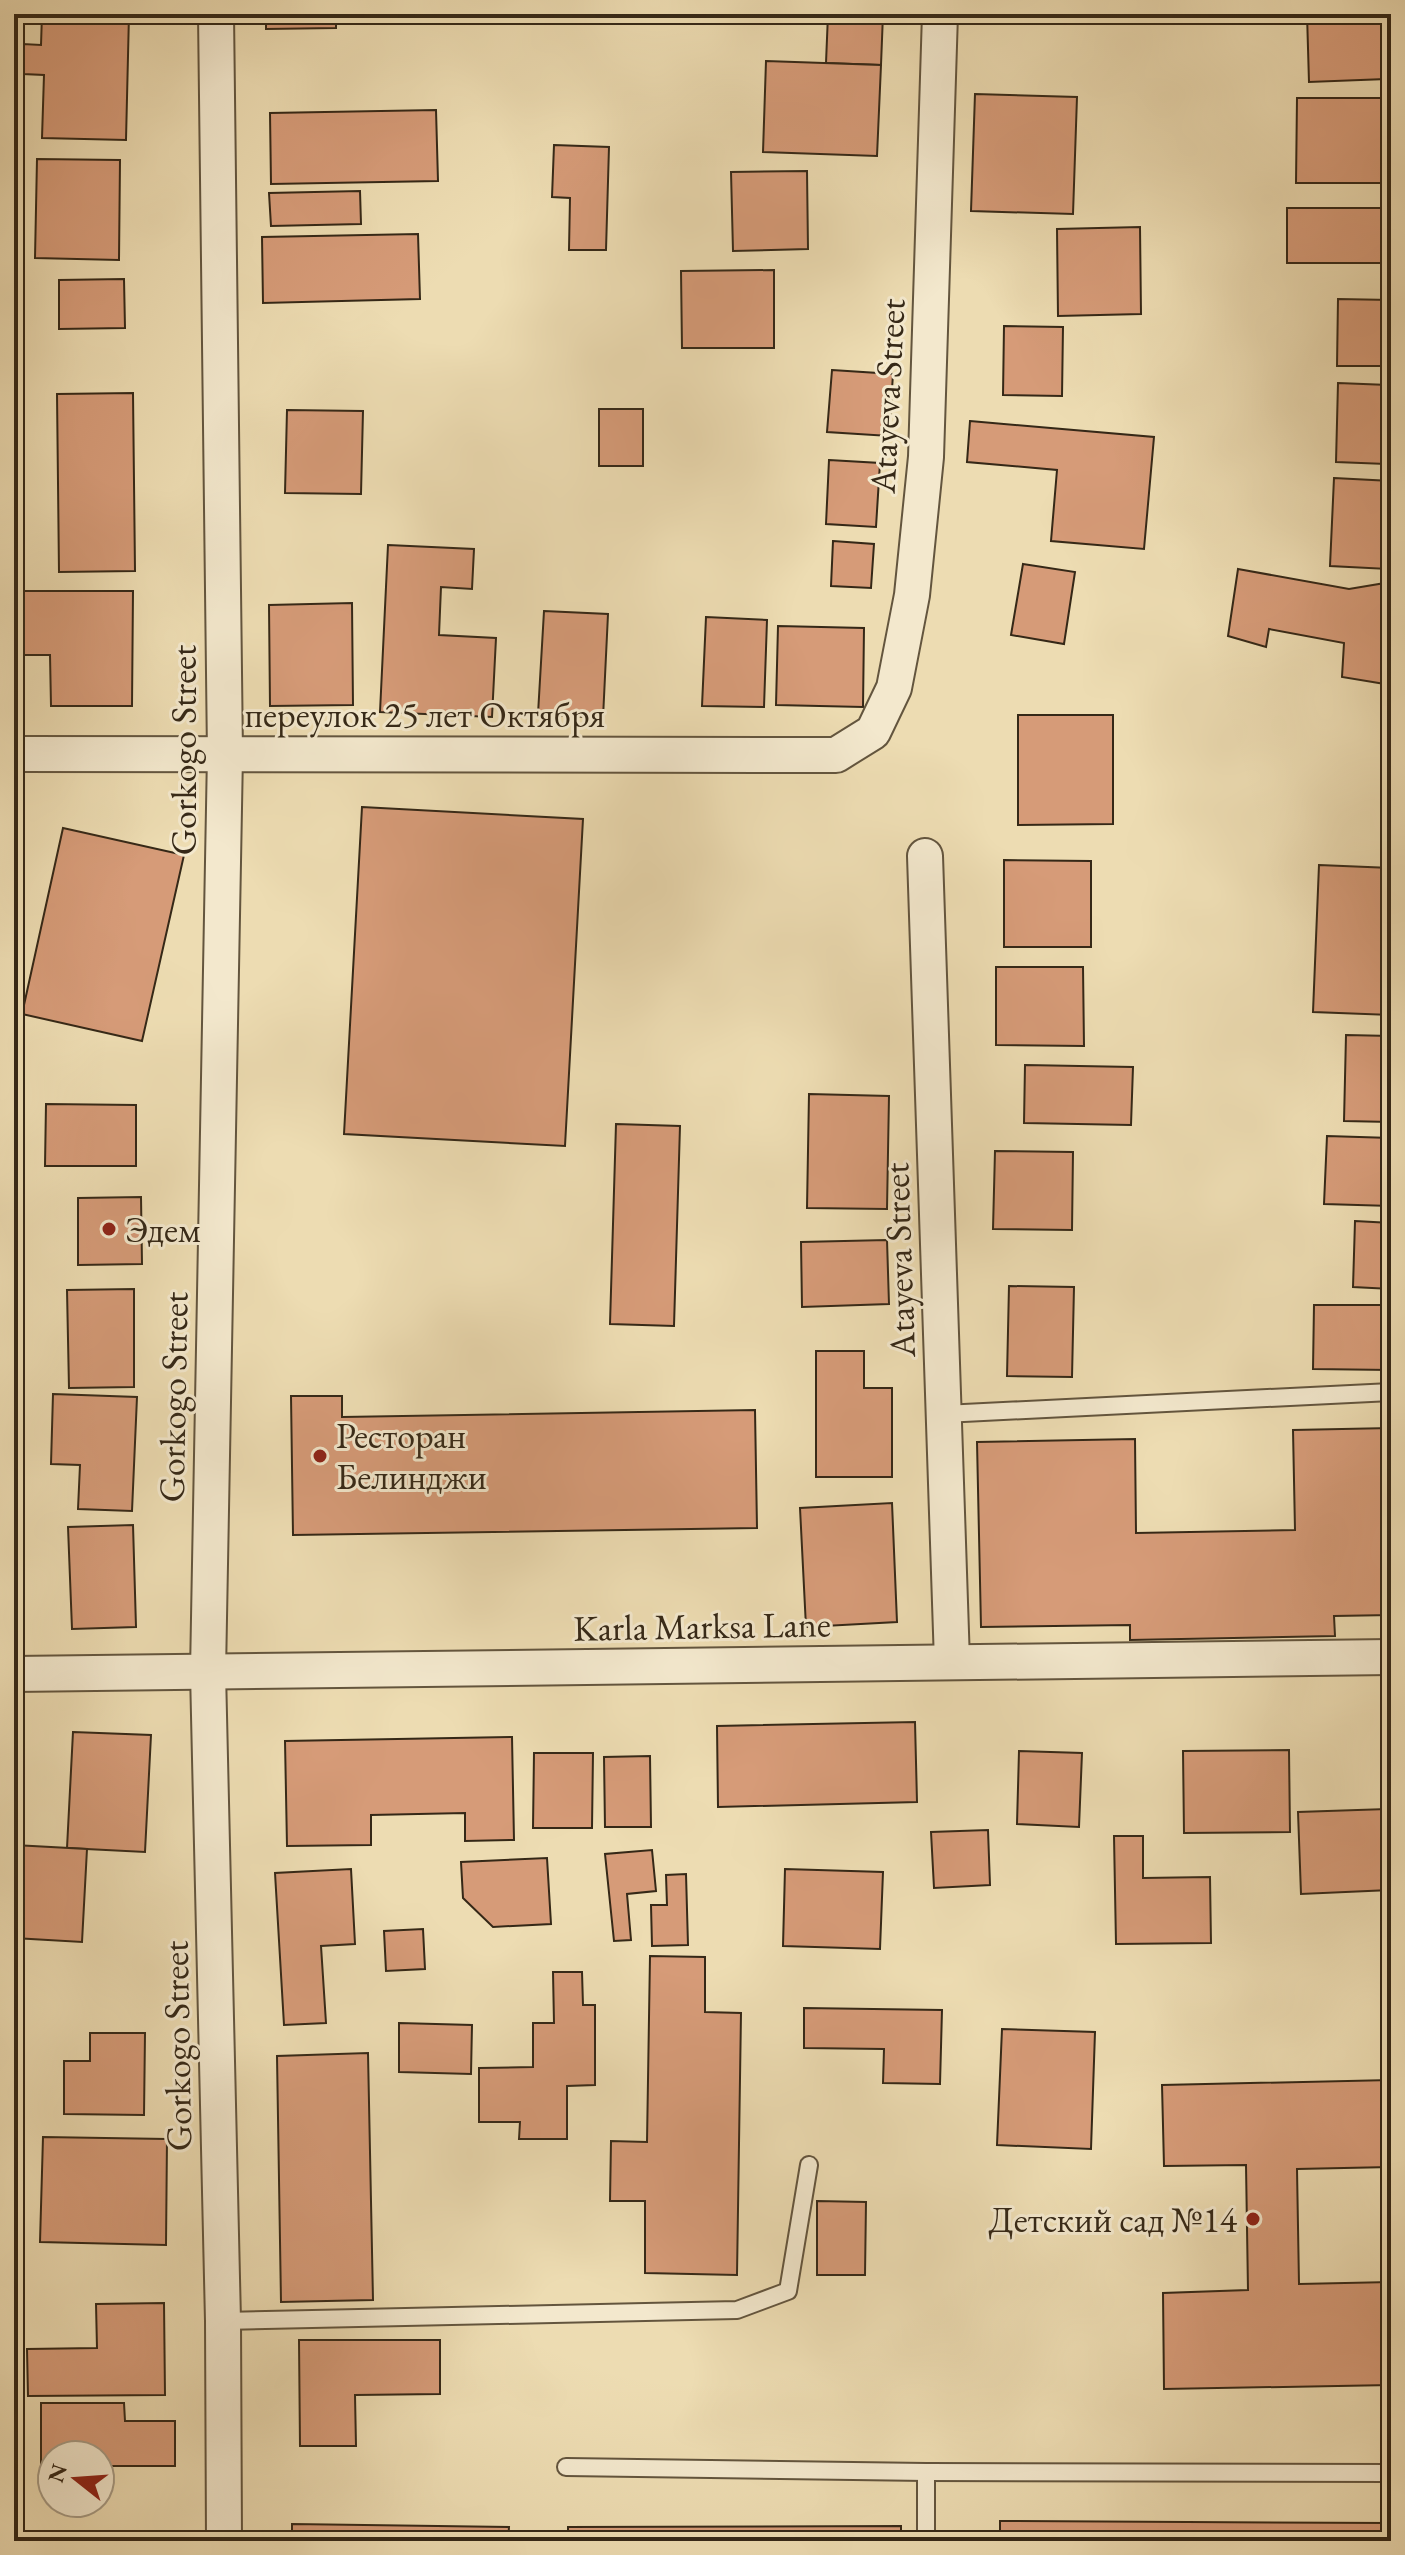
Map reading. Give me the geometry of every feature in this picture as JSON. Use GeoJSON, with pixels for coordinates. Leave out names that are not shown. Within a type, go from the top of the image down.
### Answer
{"type":"FeatureCollection","features":[{"type":"Feature","properties":{"kind":"street","name":"Gorkogo Street"},"geometry":{"type":"LineString","coordinates":[[216,14],[225,754],[208,1672],[223,2321],[224,2541]]}},
{"type":"Feature","properties":{"kind":"street","name":"Atayeva Street"},"geometry":{"type":"LineString","coordinates":[[836,755],[873,732],[894,688],[912,595],[926,457],[940,14]]}},
{"type":"Feature","properties":{"kind":"street","name":"переулок 25 лет Октября"},"geometry":{"type":"LineString","coordinates":[[14,754],[836,755]]}},
{"type":"Feature","properties":{"kind":"street","name":"Atayeva Street"},"geometry":{"type":"LineString","coordinates":[[925,856],[952,1662]]}},
{"type":"Feature","properties":{"kind":"street","name":"Karla Marksa Lane"},"geometry":{"type":"LineString","coordinates":[[14,1674],[1391,1657]]}},
{"type":"Feature","properties":{"kind":"lane"},"geometry":{"type":"LineString","coordinates":[[944,1414],[1391,1392]]}},
{"type":"Feature","properties":{"kind":"lane"},"geometry":{"type":"LineString","coordinates":[[223,2321],[737,2310],[788,2291],[809,2165]]}},
{"type":"Feature","properties":{"kind":"lane"},"geometry":{"type":"LineString","coordinates":[[566,2467],[1391,2473]]}},
{"type":"Feature","properties":{"kind":"lane"},"geometry":{"type":"LineString","coordinates":[[926,2472],[926,2541]]}},
{"type":"Feature","properties":{"kind":"building"},"geometry":{"type":"Polygon","coordinates":[[[42,14],[129,14],[126,140],[42,138],[44,75],[23,74],[23,44],[41,45],[42,14]]]}},
{"type":"Feature","properties":{"kind":"building"},"geometry":{"type":"Polygon","coordinates":[[[266,14],[336,14],[336,28],[266,29],[266,14]]]}},
{"type":"Feature","properties":{"kind":"building"},"geometry":{"type":"Polygon","coordinates":[[[349,14],[409,14],[409,20],[349,21],[349,14]]]}},
{"type":"Feature","properties":{"kind":"building"},"geometry":{"type":"Polygon","coordinates":[[[828,14],[883,14],[881,65],[826,63],[828,14]]]}},
{"type":"Feature","properties":{"kind":"building"},"geometry":{"type":"Polygon","coordinates":[[[1307,14],[1384,14],[1386,79],[1309,82],[1307,14]]]}},
{"type":"Feature","properties":{"kind":"building"},"geometry":{"type":"Polygon","coordinates":[[[766,61],[881,65],[877,156],[763,152],[766,61]]]}},
{"type":"Feature","properties":{"kind":"building"},"geometry":{"type":"Polygon","coordinates":[[[975,94],[1077,97],[1073,214],[971,211],[975,94]]]}},
{"type":"Feature","properties":{"kind":"building"},"geometry":{"type":"Polygon","coordinates":[[[1297,98],[1391,98],[1391,183],[1296,183],[1297,98]]]}},
{"type":"Feature","properties":{"kind":"building"},"geometry":{"type":"Polygon","coordinates":[[[436,110],[438,181],[271,184],[270,113],[436,110]]]}},
{"type":"Feature","properties":{"kind":"building"},"geometry":{"type":"Polygon","coordinates":[[[554,145],[609,147],[606,250],[569,250],[570,198],[552,197],[554,145]]]}},
{"type":"Feature","properties":{"kind":"building"},"geometry":{"type":"Polygon","coordinates":[[[37,159],[120,160],[119,260],[35,258],[37,159]]]}},
{"type":"Feature","properties":{"kind":"building"},"geometry":{"type":"Polygon","coordinates":[[[807,171],[808,249],[733,251],[731,172],[807,171]]]}},
{"type":"Feature","properties":{"kind":"building"},"geometry":{"type":"Polygon","coordinates":[[[360,191],[361,224],[271,226],[269,193],[360,191]]]}},
{"type":"Feature","properties":{"kind":"building"},"geometry":{"type":"Polygon","coordinates":[[[1287,208],[1389,208],[1390,263],[1287,263],[1287,208]]]}},
{"type":"Feature","properties":{"kind":"building"},"geometry":{"type":"Polygon","coordinates":[[[1140,227],[1141,314],[1058,316],[1057,229],[1140,227]]]}},
{"type":"Feature","properties":{"kind":"building"},"geometry":{"type":"Polygon","coordinates":[[[418,234],[420,299],[263,303],[262,237],[418,234]]]}},
{"type":"Feature","properties":{"kind":"building"},"geometry":{"type":"Polygon","coordinates":[[[774,270],[774,348],[682,348],[681,271],[774,270]]]}},
{"type":"Feature","properties":{"kind":"building"},"geometry":{"type":"Polygon","coordinates":[[[124,279],[125,328],[59,329],[59,280],[124,279]]]}},
{"type":"Feature","properties":{"kind":"building"},"geometry":{"type":"Polygon","coordinates":[[[1338,299],[1391,300],[1391,366],[1337,366],[1338,299]]]}},
{"type":"Feature","properties":{"kind":"building"},"geometry":{"type":"Polygon","coordinates":[[[1004,326],[1063,327],[1062,396],[1003,395],[1004,326]]]}},
{"type":"Feature","properties":{"kind":"building"},"geometry":{"type":"Polygon","coordinates":[[[832,370],[893,374],[889,436],[827,432],[832,370]]]}},
{"type":"Feature","properties":{"kind":"building"},"geometry":{"type":"Polygon","coordinates":[[[1338,383],[1388,385],[1386,464],[1336,462],[1338,383]]]}},
{"type":"Feature","properties":{"kind":"building"},"geometry":{"type":"Polygon","coordinates":[[[133,393],[135,571],[59,572],[57,394],[133,393]]]}},
{"type":"Feature","properties":{"kind":"building"},"geometry":{"type":"Polygon","coordinates":[[[599,409],[643,409],[643,466],[599,466],[599,409]]]}},
{"type":"Feature","properties":{"kind":"building"},"geometry":{"type":"Polygon","coordinates":[[[287,410],[363,411],[361,494],[285,493],[287,410]]]}},
{"type":"Feature","properties":{"kind":"building"},"geometry":{"type":"Polygon","coordinates":[[[970,421],[1154,437],[1144,549],[1051,541],[1057,470],[967,462],[970,421]]]}},
{"type":"Feature","properties":{"kind":"building"},"geometry":{"type":"Polygon","coordinates":[[[829,460],[880,463],[876,527],[826,524],[829,460]]]}},
{"type":"Feature","properties":{"kind":"building"},"geometry":{"type":"Polygon","coordinates":[[[1334,478],[1391,481],[1388,569],[1330,566],[1334,478]]]}},
{"type":"Feature","properties":{"kind":"building"},"geometry":{"type":"Polygon","coordinates":[[[833,541],[874,544],[871,588],[831,586],[833,541]]]}},
{"type":"Feature","properties":{"kind":"building"},"geometry":{"type":"Polygon","coordinates":[[[388,545],[474,549],[472,589],[441,587],[439,635],[496,638],[492,717],[380,712],[388,545]]]}},
{"type":"Feature","properties":{"kind":"building"},"geometry":{"type":"Polygon","coordinates":[[[1023,564],[1075,572],[1064,644],[1011,635],[1023,564]]]}},
{"type":"Feature","properties":{"kind":"building"},"geometry":{"type":"Polygon","coordinates":[[[1238,569],[1349,589],[1391,582],[1391,685],[1342,677],[1344,643],[1269,629],[1266,647],[1228,636],[1238,569]]]}},
{"type":"Feature","properties":{"kind":"building"},"geometry":{"type":"Polygon","coordinates":[[[14,591],[133,591],[132,706],[51,706],[50,655],[14,655],[14,591]]]}},
{"type":"Feature","properties":{"kind":"building"},"geometry":{"type":"Polygon","coordinates":[[[352,603],[353,705],[270,706],[269,605],[352,603]]]}},
{"type":"Feature","properties":{"kind":"building"},"geometry":{"type":"Polygon","coordinates":[[[544,611],[608,614],[603,718],[538,714],[544,611]]]}},
{"type":"Feature","properties":{"kind":"building"},"geometry":{"type":"Polygon","coordinates":[[[706,617],[767,620],[764,707],[702,706],[706,617]]]}},
{"type":"Feature","properties":{"kind":"building"},"geometry":{"type":"Polygon","coordinates":[[[778,626],[864,628],[863,707],[776,705],[778,626]]]}},
{"type":"Feature","properties":{"kind":"building"},"geometry":{"type":"Polygon","coordinates":[[[1018,715],[1113,715],[1113,824],[1018,825],[1018,715]]]}},
{"type":"Feature","properties":{"kind":"building"},"geometry":{"type":"Polygon","coordinates":[[[362,807],[583,819],[565,1146],[344,1134],[362,807]]]}},
{"type":"Feature","properties":{"kind":"building"},"geometry":{"type":"Polygon","coordinates":[[[63,828],[184,855],[142,1041],[22,1014],[63,828]]]}},
{"type":"Feature","properties":{"kind":"building"},"geometry":{"type":"Polygon","coordinates":[[[1004,860],[1091,861],[1091,947],[1004,947],[1004,860]]]}},
{"type":"Feature","properties":{"kind":"building"},"geometry":{"type":"Polygon","coordinates":[[[1319,865],[1391,868],[1391,1015],[1313,1012],[1319,865]]]}},
{"type":"Feature","properties":{"kind":"building"},"geometry":{"type":"Polygon","coordinates":[[[996,967],[1083,967],[1084,1046],[996,1045],[996,967]]]}},
{"type":"Feature","properties":{"kind":"building"},"geometry":{"type":"Polygon","coordinates":[[[1346,1035],[1391,1036],[1391,1122],[1344,1121],[1346,1035]]]}},
{"type":"Feature","properties":{"kind":"building"},"geometry":{"type":"Polygon","coordinates":[[[1025,1065],[1133,1067],[1131,1125],[1024,1123],[1025,1065]]]}},
{"type":"Feature","properties":{"kind":"building"},"geometry":{"type":"Polygon","coordinates":[[[809,1094],[889,1096],[887,1209],[807,1208],[809,1094]]]}},
{"type":"Feature","properties":{"kind":"building"},"geometry":{"type":"Polygon","coordinates":[[[46,1104],[136,1105],[136,1166],[45,1166],[46,1104]]]}},
{"type":"Feature","properties":{"kind":"building"},"geometry":{"type":"Polygon","coordinates":[[[616,1124],[680,1126],[674,1326],[610,1324],[616,1124]]]}},
{"type":"Feature","properties":{"kind":"building"},"geometry":{"type":"Polygon","coordinates":[[[1327,1136],[1391,1138],[1391,1206],[1324,1204],[1327,1136]]]}},
{"type":"Feature","properties":{"kind":"building"},"geometry":{"type":"Polygon","coordinates":[[[995,1151],[1073,1152],[1072,1230],[993,1229],[995,1151]]]}},
{"type":"Feature","properties":{"kind":"building"},"geometry":{"type":"Polygon","coordinates":[[[141,1197],[142,1264],[78,1265],[78,1198],[141,1197]]]}},
{"type":"Feature","properties":{"kind":"building"},"geometry":{"type":"Polygon","coordinates":[[[1355,1221],[1391,1223],[1391,1289],[1353,1287],[1355,1221]]]}},
{"type":"Feature","properties":{"kind":"building"},"geometry":{"type":"Polygon","coordinates":[[[887,1240],[889,1304],[802,1307],[801,1242],[887,1240]]]}},
{"type":"Feature","properties":{"kind":"building"},"geometry":{"type":"Polygon","coordinates":[[[1009,1286],[1074,1287],[1072,1377],[1007,1376],[1009,1286]]]}},
{"type":"Feature","properties":{"kind":"building"},"geometry":{"type":"Polygon","coordinates":[[[134,1289],[134,1387],[69,1388],[67,1290],[134,1289]]]}},
{"type":"Feature","properties":{"kind":"building"},"geometry":{"type":"Polygon","coordinates":[[[1314,1305],[1391,1305],[1391,1370],[1313,1369],[1314,1305]]]}},
{"type":"Feature","properties":{"kind":"building"},"geometry":{"type":"Polygon","coordinates":[[[816,1351],[864,1351],[864,1388],[892,1388],[892,1477],[816,1477],[816,1351]]]}},
{"type":"Feature","properties":{"kind":"building"},"geometry":{"type":"Polygon","coordinates":[[[53,1394],[137,1397],[132,1511],[78,1509],[80,1465],[51,1464],[53,1394]]]}},
{"type":"Feature","properties":{"kind":"building"},"geometry":{"type":"Polygon","coordinates":[[[291,1396],[342,1396],[342,1417],[755,1410],[757,1528],[293,1535],[291,1396]]]}},
{"type":"Feature","properties":{"kind":"building"},"geometry":{"type":"Polygon","coordinates":[[[1391,1428],[1391,1615],[1334,1616],[1335,1636],[1130,1640],[1130,1625],[981,1627],[977,1442],[1135,1439],[1136,1533],[1295,1530],[1293,1430],[1391,1428]]]}},
{"type":"Feature","properties":{"kind":"building"},"geometry":{"type":"Polygon","coordinates":[[[892,1503],[897,1622],[806,1627],[800,1508],[892,1503]]]}},
{"type":"Feature","properties":{"kind":"building"},"geometry":{"type":"Polygon","coordinates":[[[133,1525],[136,1627],[72,1629],[68,1527],[133,1525]]]}},
{"type":"Feature","properties":{"kind":"building"},"geometry":{"type":"Polygon","coordinates":[[[915,1722],[917,1802],[718,1807],[717,1726],[915,1722]]]}},
{"type":"Feature","properties":{"kind":"building"},"geometry":{"type":"Polygon","coordinates":[[[73,1732],[151,1735],[145,1852],[67,1848],[73,1732]]]}},
{"type":"Feature","properties":{"kind":"building"},"geometry":{"type":"Polygon","coordinates":[[[512,1737],[514,1840],[465,1841],[465,1813],[371,1815],[371,1845],[287,1846],[285,1741],[512,1737]]]}},
{"type":"Feature","properties":{"kind":"building"},"geometry":{"type":"Polygon","coordinates":[[[1289,1750],[1290,1832],[1184,1833],[1183,1751],[1289,1750]]]}},
{"type":"Feature","properties":{"kind":"building"},"geometry":{"type":"Polygon","coordinates":[[[1019,1751],[1082,1753],[1079,1827],[1017,1824],[1019,1751]]]}},
{"type":"Feature","properties":{"kind":"building"},"geometry":{"type":"Polygon","coordinates":[[[534,1753],[593,1753],[592,1828],[533,1828],[534,1753]]]}},
{"type":"Feature","properties":{"kind":"building"},"geometry":{"type":"Polygon","coordinates":[[[650,1756],[651,1827],[605,1827],[604,1757],[650,1756]]]}},
{"type":"Feature","properties":{"kind":"building"},"geometry":{"type":"Polygon","coordinates":[[[1387,1809],[1390,1890],[1301,1894],[1298,1812],[1387,1809]]]}},
{"type":"Feature","properties":{"kind":"building"},"geometry":{"type":"Polygon","coordinates":[[[988,1830],[990,1885],[934,1888],[931,1832],[988,1830]]]}},
{"type":"Feature","properties":{"kind":"building"},"geometry":{"type":"Polygon","coordinates":[[[1114,1836],[1143,1836],[1143,1878],[1210,1877],[1211,1943],[1116,1944],[1114,1836]]]}},
{"type":"Feature","properties":{"kind":"building"},"geometry":{"type":"Polygon","coordinates":[[[14,1845],[87,1849],[82,1942],[14,1938],[14,1845]]]}},
{"type":"Feature","properties":{"kind":"building"},"geometry":{"type":"Polygon","coordinates":[[[652,1850],[656,1891],[627,1894],[631,1940],[614,1941],[605,1854],[652,1850]]]}},
{"type":"Feature","properties":{"kind":"building"},"geometry":{"type":"Polygon","coordinates":[[[547,1858],[551,1924],[493,1927],[463,1898],[461,1862],[547,1858]]]}},
{"type":"Feature","properties":{"kind":"building"},"geometry":{"type":"Polygon","coordinates":[[[351,1869],[355,1944],[321,1946],[326,2023],[284,2025],[275,1873],[351,1869]]]}},
{"type":"Feature","properties":{"kind":"building"},"geometry":{"type":"Polygon","coordinates":[[[785,1869],[883,1872],[880,1949],[783,1946],[785,1869]]]}},
{"type":"Feature","properties":{"kind":"building"},"geometry":{"type":"Polygon","coordinates":[[[686,1874],[688,1945],[652,1946],[651,1905],[667,1905],[666,1875],[686,1874]]]}},
{"type":"Feature","properties":{"kind":"building"},"geometry":{"type":"Polygon","coordinates":[[[423,1929],[425,1969],[386,1971],[384,1931],[423,1929]]]}},
{"type":"Feature","properties":{"kind":"building"},"geometry":{"type":"Polygon","coordinates":[[[650,1956],[705,1957],[705,2012],[741,2013],[737,2275],[645,2273],[645,2201],[610,2201],[611,2141],[647,2142],[650,1956]]]}},
{"type":"Feature","properties":{"kind":"building"},"geometry":{"type":"Polygon","coordinates":[[[553,1972],[582,1972],[583,2005],[595,2005],[595,2085],[567,2086],[567,2139],[519,2139],[520,2122],[479,2122],[479,2068],[533,2067],[533,2023],[554,2023],[553,1972]]]}},
{"type":"Feature","properties":{"kind":"building"},"geometry":{"type":"Polygon","coordinates":[[[804,2008],[942,2010],[940,2084],[883,2083],[884,2049],[804,2048],[804,2008]]]}},
{"type":"Feature","properties":{"kind":"building"},"geometry":{"type":"Polygon","coordinates":[[[399,2023],[472,2025],[471,2074],[399,2072],[399,2023]]]}},
{"type":"Feature","properties":{"kind":"building"},"geometry":{"type":"Polygon","coordinates":[[[1002,2029],[1095,2032],[1091,2149],[997,2145],[1002,2029]]]}},
{"type":"Feature","properties":{"kind":"building"},"geometry":{"type":"Polygon","coordinates":[[[90,2033],[145,2033],[144,2115],[64,2114],[64,2061],[90,2061],[90,2033]]]}},
{"type":"Feature","properties":{"kind":"building"},"geometry":{"type":"Polygon","coordinates":[[[368,2053],[373,2300],[281,2302],[277,2056],[368,2053]]]}},
{"type":"Feature","properties":{"kind":"building"},"geometry":{"type":"Polygon","coordinates":[[[1391,2080],[1391,2167],[1297,2169],[1299,2284],[1391,2282],[1391,2385],[1164,2389],[1163,2293],[1248,2290],[1246,2165],[1164,2166],[1162,2085],[1391,2080]]]}},
{"type":"Feature","properties":{"kind":"building"},"geometry":{"type":"Polygon","coordinates":[[[43,2137],[167,2139],[166,2245],[40,2242],[43,2137]]]}},
{"type":"Feature","properties":{"kind":"building"},"geometry":{"type":"Polygon","coordinates":[[[817,2201],[866,2202],[865,2275],[817,2275],[817,2201]]]}},
{"type":"Feature","properties":{"kind":"building"},"geometry":{"type":"Polygon","coordinates":[[[164,2303],[165,2395],[28,2396],[27,2349],[97,2348],[96,2304],[164,2303]]]}},
{"type":"Feature","properties":{"kind":"building"},"geometry":{"type":"Polygon","coordinates":[[[299,2340],[440,2340],[440,2394],[355,2395],[356,2446],[300,2446],[299,2340]]]}},
{"type":"Feature","properties":{"kind":"building"},"geometry":{"type":"Polygon","coordinates":[[[41,2403],[124,2403],[125,2421],[175,2421],[175,2466],[116,2466],[116,2439],[41,2439],[41,2403]]]}},
{"type":"Feature","properties":{"kind":"building"},"geometry":{"type":"Polygon","coordinates":[[[1000,2521],[1391,2523],[1391,2541],[1000,2541],[1000,2521]]]}},
{"type":"Feature","properties":{"kind":"building"},"geometry":{"type":"Polygon","coordinates":[[[292,2524],[509,2527],[508,2541],[292,2541],[292,2524]]]}},
{"type":"Feature","properties":{"kind":"building"},"geometry":{"type":"Polygon","coordinates":[[[901,2526],[901,2541],[568,2541],[568,2527],[901,2526]]]}},
{"type":"Feature","properties":{"kind":"building"},"geometry":{"type":"Polygon","coordinates":[[[14,2533],[44,2534],[44,2541],[14,2541],[14,2533]]]}},
{"type":"Feature","properties":{"kind":"building"},"geometry":{"type":"Polygon","coordinates":[[[99,2536],[160,2536],[160,2541],[99,2541],[99,2536]]]}},
{"type":"Feature","properties":{"kind":"place","name":"Эдем"},"geometry":{"type":"Point","coordinates":[109,1229]}},
{"type":"Feature","properties":{"kind":"place","name":"Ресторан Белинджи"},"geometry":{"type":"Point","coordinates":[320,1456]}},
{"type":"Feature","properties":{"kind":"place","name":"Детский сад №14"},"geometry":{"type":"Point","coordinates":[1253,2219]}}]}
